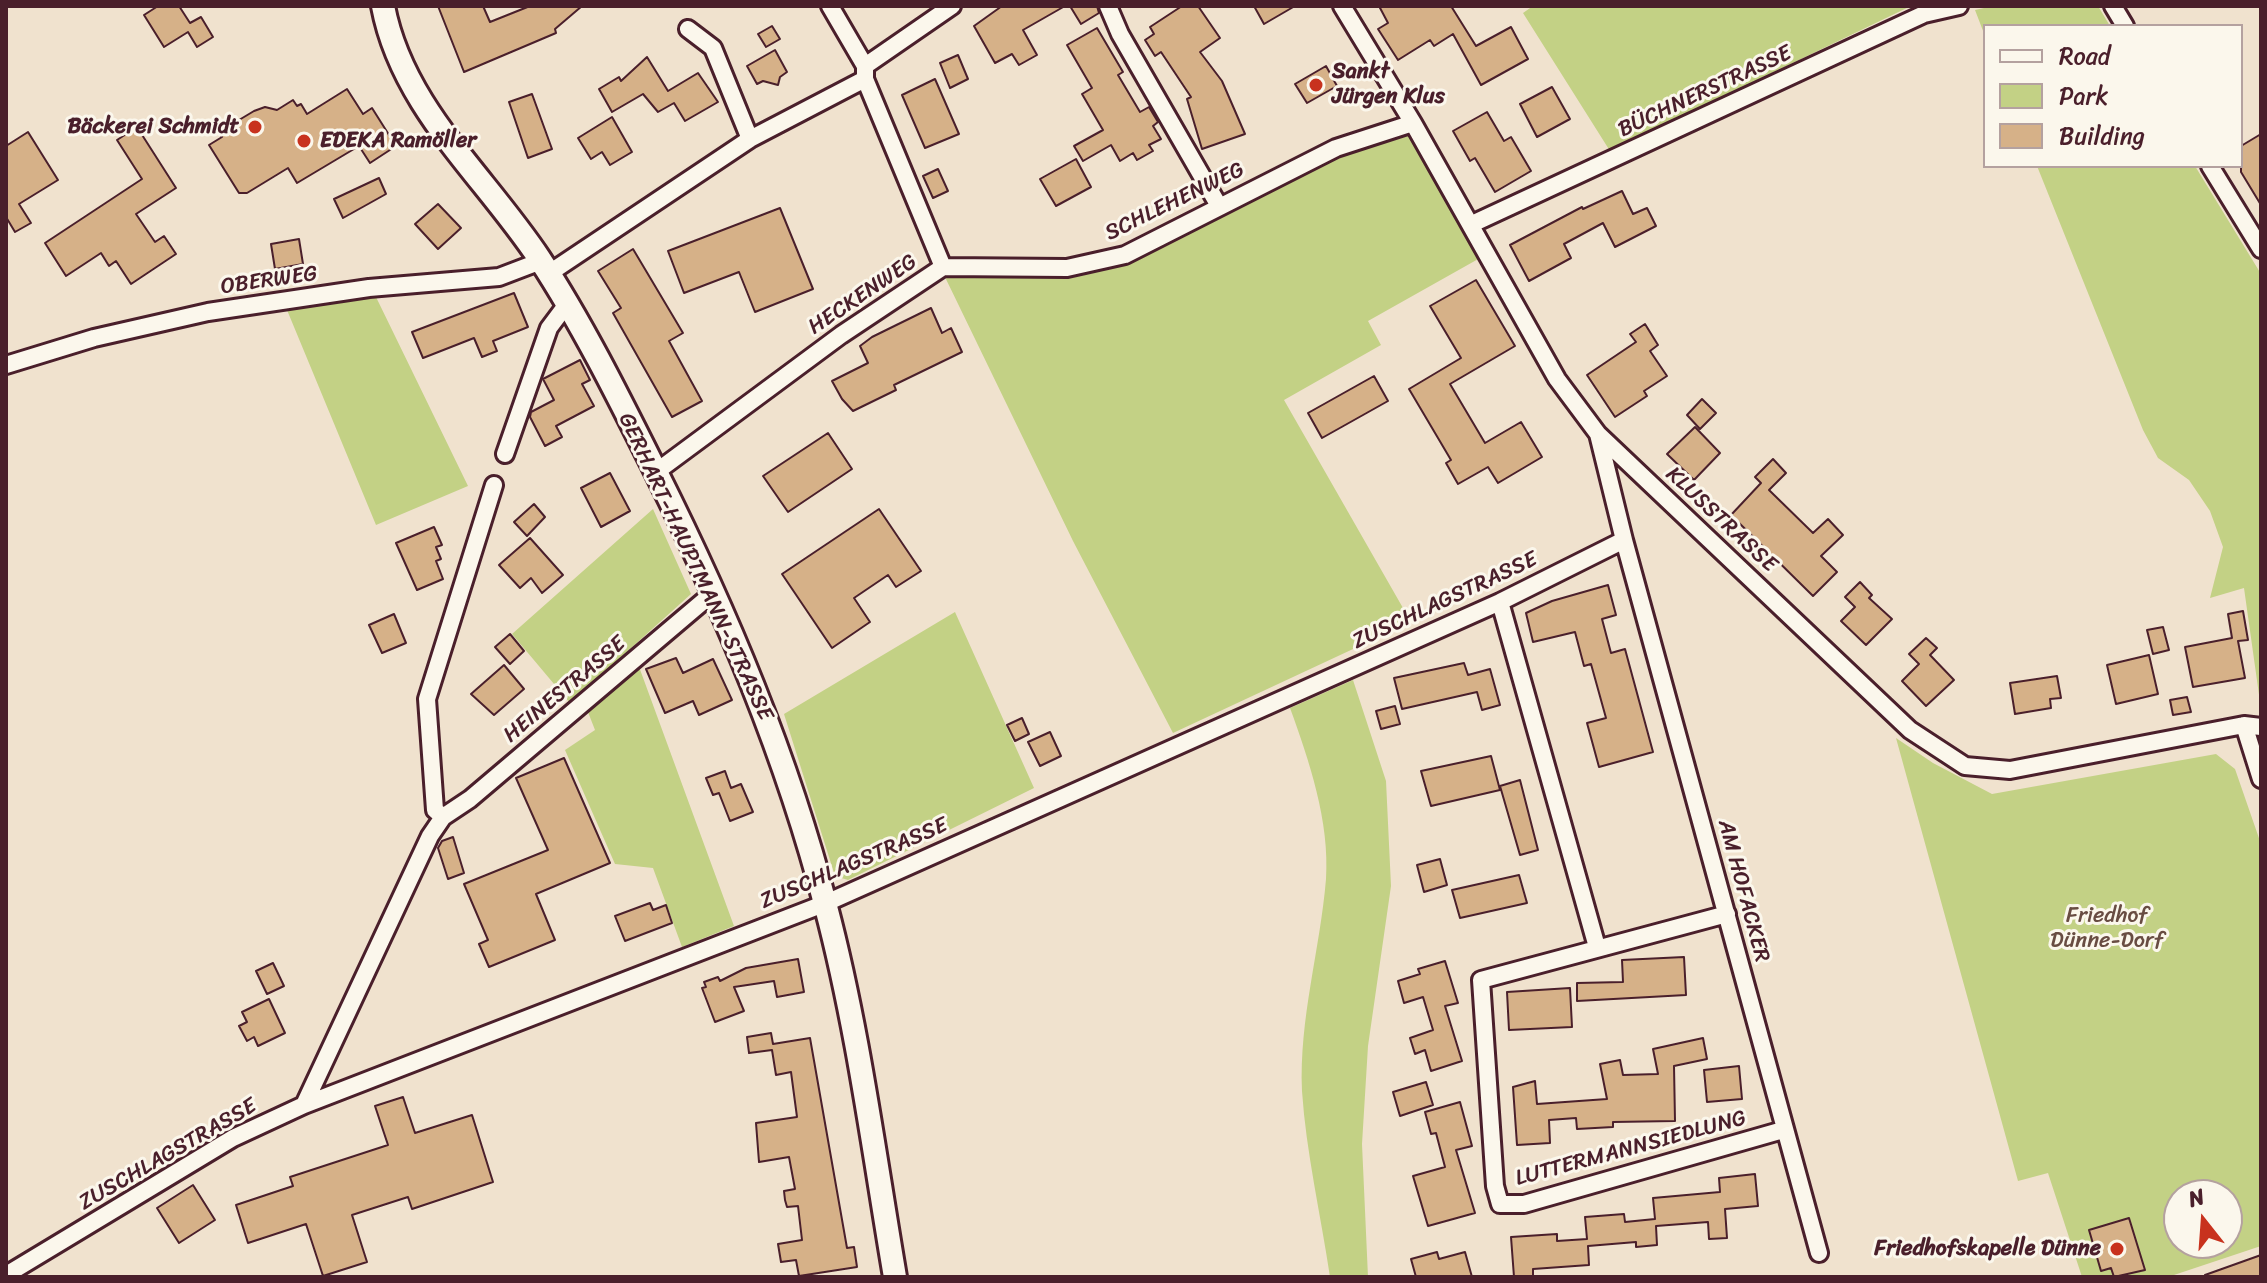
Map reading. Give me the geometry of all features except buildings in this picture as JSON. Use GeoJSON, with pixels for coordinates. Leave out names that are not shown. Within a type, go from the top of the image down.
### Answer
{"type":"FeatureCollection","features":[{"type":"Feature","properties":{"kind":"street","name":"GERHART-HAUPTMANN-STRASSE"},"geometry":{"type":"LineString","coordinates":[[383,6],[391,42],[414,93],[545,268],[567,304],[656,472],[754,686],[782,759],[826,903],[861,1075],[895,1277]]}},
{"type":"Feature","properties":{"kind":"street"},"geometry":{"type":"LineString","coordinates":[[830,6],[865,72]]}},
{"type":"Feature","properties":{"kind":"street"},"geometry":{"type":"LineString","coordinates":[[545,268],[750,139],[865,72],[952,6]]}},
{"type":"Feature","properties":{"kind":"street"},"geometry":{"type":"LineString","coordinates":[[1108,6],[1120,34],[1219,206]]}},
{"type":"Feature","properties":{"kind":"street","name":"KLUSSTRASSE"},"geometry":{"type":"LineString","coordinates":[[1342,6],[1472,224],[1557,379],[1598,434],[1910,730],[1965,766],[2010,770],[2253,726]]}},
{"type":"Feature","properties":{"kind":"street","name":"BÜCHNERSTRASSE"},"geometry":{"type":"LineString","coordinates":[[1472,224],[1924,14],[1959,6]]}},
{"type":"Feature","properties":{"kind":"street"},"geometry":{"type":"LineString","coordinates":[[2113,6],[2124,24]]}},
{"type":"Feature","properties":{"kind":"street"},"geometry":{"type":"LineString","coordinates":[[688,29],[713,48],[750,139]]}},
{"type":"Feature","properties":{"kind":"street","name":"HECKENWEG"},"geometry":{"type":"LineString","coordinates":[[656,472],[841,335],[943,267],[865,72]]}},
{"type":"Feature","properties":{"kind":"street","name":"SCHLEHENWEG"},"geometry":{"type":"LineString","coordinates":[[943,267],[1067,268],[1125,255],[1336,148],[1413,123]]}},
{"type":"Feature","properties":{"kind":"street"},"geometry":{"type":"LineString","coordinates":[[2211,168],[2261,249]]}},
{"type":"Feature","properties":{"kind":"street","name":"OBERWEG"},"geometry":{"type":"LineString","coordinates":[[6,365],[94,338],[208,312],[369,288],[499,277],[545,268]]}},
{"type":"Feature","properties":{"kind":"street"},"geometry":{"type":"LineString","coordinates":[[505,454],[549,328],[567,304]]}},
{"type":"Feature","properties":{"kind":"street"},"geometry":{"type":"LineString","coordinates":[[1598,434],[1624,540]]}},
{"type":"Feature","properties":{"kind":"street"},"geometry":{"type":"LineString","coordinates":[[443,817],[435,810],[427,699],[494,485]]}},
{"type":"Feature","properties":{"kind":"street","name":"ZUSCHLAGSTRASSE"},"geometry":{"type":"LineString","coordinates":[[6,1275],[233,1138],[304,1105],[826,903],[1500,602],[1624,540]]}},
{"type":"Feature","properties":{"kind":"street","name":"AM HOFACKER"},"geometry":{"type":"LineString","coordinates":[[1624,540],[1819,1253]]}},
{"type":"Feature","properties":{"kind":"street","name":"HEINESTRASSE"},"geometry":{"type":"LineString","coordinates":[[304,1105],[430,836],[443,817],[470,799],[713,593]]}},
{"type":"Feature","properties":{"kind":"street"},"geometry":{"type":"LineString","coordinates":[[1500,602],[1597,947]]}},
{"type":"Feature","properties":{"kind":"street"},"geometry":{"type":"LineString","coordinates":[[2253,726],[2261,779]]}},
{"type":"Feature","properties":{"kind":"street","name":"LUTTERMANNSIEDLUNG"},"geometry":{"type":"LineString","coordinates":[[1727,914],[1481,980],[1495,1186],[1500,1204],[1524,1204],[1783,1130]]}},
{"type":"Feature","properties":{"kind":"green space"},"geometry":{"type":"Polygon","coordinates":[[[1533,6],[1911,6],[1610,151],[1523,13],[1533,6]]]}},
{"type":"Feature","properties":{"kind":"green space"},"geometry":{"type":"Polygon","coordinates":[[[1993,6],[2098,6],[2109,24],[1983,24],[1983,31],[1975,10],[1993,6]]]}},
{"type":"Feature","properties":{"kind":"green space"},"geometry":{"type":"Polygon","coordinates":[[[1410,131],[1480,258],[1368,321],[1381,345],[1284,400],[1411,622],[1173,733],[1073,541],[944,275],[1067,272],[1339,153],[1410,131]]]}},
{"type":"Feature","properties":{"kind":"green space"},"geometry":{"type":"Polygon","coordinates":[[[2038,168],[2196,168],[2261,274],[2261,709],[2244,588],[2210,598],[2223,547],[2210,511],[2189,480],[2158,458],[2143,430],[2038,168]]]}},
{"type":"Feature","properties":{"kind":"green space"},"geometry":{"type":"Polygon","coordinates":[[[376,297],[468,486],[376,525],[287,310],[376,297]]]}},
{"type":"Feature","properties":{"kind":"green space"},"geometry":{"type":"Polygon","coordinates":[[[653,509],[691,594],[570,703],[512,634],[653,509]]]}},
{"type":"Feature","properties":{"kind":"green space"},"geometry":{"type":"Polygon","coordinates":[[[955,612],[1034,788],[848,880],[835,876],[784,714],[955,612]]]}},
{"type":"Feature","properties":{"kind":"green space"},"geometry":{"type":"Polygon","coordinates":[[[638,664],[734,926],[682,947],[653,868],[615,864],[565,750],[595,730],[586,707],[638,664]]]}},
{"type":"Feature","properties":{"kind":"green space"},"geometry":{"type":"Polygon","coordinates":[[[1353,680],[1386,781],[1391,886],[1368,1046],[1362,1144],[1368,1277],[1330,1277],[1310,1161],[1302,1091],[1304,1037],[1326,879],[1325,836],[1317,792],[1290,708],[1353,680]]]}},
{"type":"Feature","properties":{"kind":"green space","name":"Friedhof Dünne-Dorf"},"geometry":{"type":"Polygon","coordinates":[[[1896,738],[1933,763],[1992,794],[2216,754],[2235,769],[2261,844],[2261,1246],[2243,1252],[2243,1179],[2163,1179],[2163,1259],[2222,1259],[2168,1277],[2082,1277],[2048,1173],[2018,1181],[1896,738]]]}},
{"type":"Feature","properties":{"kind":"place","name":"Sankt Jürgen Klus"},"geometry":{"type":"Point","coordinates":[1316,85]}},
{"type":"Feature","properties":{"kind":"place","name":"Bäckerei Schmidt"},"geometry":{"type":"Point","coordinates":[255,127]}},
{"type":"Feature","properties":{"kind":"place","name":"EDEKA Ramöller"},"geometry":{"type":"Point","coordinates":[304,141]}},
{"type":"Feature","properties":{"kind":"place","name":"Friedhofskapelle Dünne"},"geometry":{"type":"Point","coordinates":[2117,1249]}}]}
